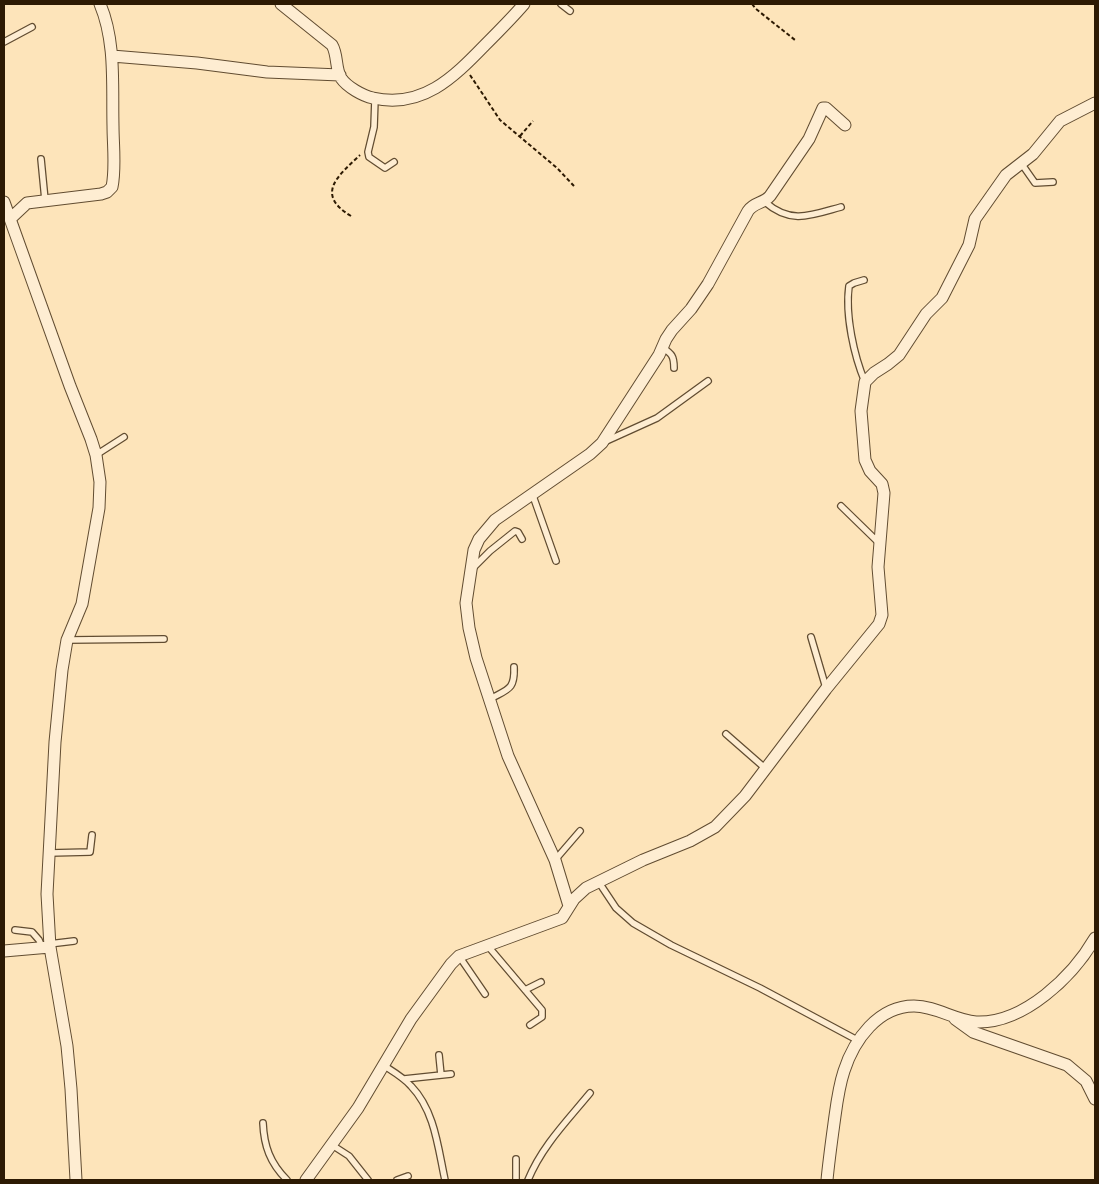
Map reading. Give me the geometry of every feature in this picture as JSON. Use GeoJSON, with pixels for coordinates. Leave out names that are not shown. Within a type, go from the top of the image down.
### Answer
{"type":"FeatureCollection","features":[{"type":"Feature","properties":{"kind":"street"},"geometry":{"type":"LineString","coordinates":[[10,219],[27,203],[102,194],[112,187],[114,144],[112,56],[106,18],[100,4]]}},
{"type":"Feature","properties":{"kind":"street"},"geometry":{"type":"LineString","coordinates":[[281,4],[332,45],[340,75],[344,82],[360,93],[387,101],[419,96],[442,85],[464,67],[524,4]]}},
{"type":"Feature","properties":{"kind":"street"},"geometry":{"type":"LineString","coordinates":[[112,56],[196,63],[267,72],[340,75]]}},
{"type":"Feature","properties":{"kind":"street"},"geometry":{"type":"LineString","coordinates":[[306,1180],[358,1108],[411,1019],[445,970],[459,956],[562,918],[579,893],[598,881],[690,841],[715,827],[735,808],[881,620],[878,567],[884,493],[882,484],[870,472],[865,460],[861,411],[865,382],[899,355],[926,314],[942,298],[969,245],[975,219],[1006,175],[1033,154],[1060,121],[1095,103]]}},
{"type":"Feature","properties":{"kind":"street"},"geometry":{"type":"LineString","coordinates":[[569,906],[555,860],[508,756],[468,628],[466,603],[474,550],[479,539],[503,513],[590,454],[602,443],[655,361],[672,330],[691,309],[708,284],[748,211],[754,204],[765,202],[809,139],[823,108],[826,108],[845,125]]}},
{"type":"Feature","properties":{"kind":"street"},"geometry":{"type":"LineString","coordinates":[[4,202],[38,300],[96,454],[100,482],[99,508],[82,604],[67,640],[62,670],[55,742],[47,894],[47,946],[67,1046],[76,1180]]}},
{"type":"Feature","properties":{"kind":"street"},"geometry":{"type":"LineString","coordinates":[[826,1180],[843,1072],[853,1049],[875,1021],[882,1015],[896,1009],[916,1006],[933,1009],[954,1018],[976,1022],[998,1020],[1031,1005],[1067,977],[1094,943]]}},
{"type":"Feature","properties":{"kind":"street"},"geometry":{"type":"LineString","coordinates":[[4,951],[47,946]]}},
{"type":"Feature","properties":{"kind":"street"},"geometry":{"type":"LineString","coordinates":[[954,1018],[973,1032],[1067,1065],[1086,1081],[1095,1100]]}},
{"type":"Feature","properties":{"kind":"lane"},"geometry":{"type":"LineString","coordinates":[[561,4],[570,11]]}},
{"type":"Feature","properties":{"kind":"lane"},"geometry":{"type":"LineString","coordinates":[[4,42],[32,27]]}},
{"type":"Feature","properties":{"kind":"lane"},"geometry":{"type":"LineString","coordinates":[[375,98],[374,127],[369,147],[369,157],[385,168],[388,168],[394,162]]}},
{"type":"Feature","properties":{"kind":"lane"},"geometry":{"type":"LineString","coordinates":[[41,159],[44,200]]}},
{"type":"Feature","properties":{"kind":"lane"},"geometry":{"type":"LineString","coordinates":[[1021,163],[1035,183],[1053,182]]}},
{"type":"Feature","properties":{"kind":"lane"},"geometry":{"type":"LineString","coordinates":[[765,202],[774,210],[791,216],[806,217],[841,207]]}},
{"type":"Feature","properties":{"kind":"lane"},"geometry":{"type":"LineString","coordinates":[[864,280],[854,282],[849,286],[849,305],[857,361],[865,382]]}},
{"type":"Feature","properties":{"kind":"lane"},"geometry":{"type":"LineString","coordinates":[[662,347],[672,354],[674,368]]}},
{"type":"Feature","properties":{"kind":"lane"},"geometry":{"type":"LineString","coordinates":[[602,443],[658,418],[708,381]]}},
{"type":"Feature","properties":{"kind":"lane"},"geometry":{"type":"LineString","coordinates":[[96,454],[124,437]]}},
{"type":"Feature","properties":{"kind":"lane"},"geometry":{"type":"LineString","coordinates":[[532,493],[556,562]]}},
{"type":"Feature","properties":{"kind":"lane"},"geometry":{"type":"LineString","coordinates":[[841,506],[879,543]]}},
{"type":"Feature","properties":{"kind":"lane"},"geometry":{"type":"LineString","coordinates":[[471,570],[490,551],[515,531],[518,532],[522,539]]}},
{"type":"Feature","properties":{"kind":"lane"},"geometry":{"type":"LineString","coordinates":[[811,638],[826,689]]}},
{"type":"Feature","properties":{"kind":"lane"},"geometry":{"type":"LineString","coordinates":[[67,640],[164,640]]}},
{"type":"Feature","properties":{"kind":"lane"},"geometry":{"type":"LineString","coordinates":[[490,700],[514,683],[514,667]]}},
{"type":"Feature","properties":{"kind":"lane"},"geometry":{"type":"LineString","coordinates":[[726,734],[766,769]]}},
{"type":"Feature","properties":{"kind":"lane"},"geometry":{"type":"LineString","coordinates":[[555,860],[580,831]]}},
{"type":"Feature","properties":{"kind":"lane"},"geometry":{"type":"LineString","coordinates":[[50,853],[90,852],[92,835]]}},
{"type":"Feature","properties":{"kind":"lane"},"geometry":{"type":"LineString","coordinates":[[598,881],[616,908],[633,923],[671,945],[760,988],[859,1041]]}},
{"type":"Feature","properties":{"kind":"lane"},"geometry":{"type":"LineString","coordinates":[[15,930],[32,932],[47,946],[74,941]]}},
{"type":"Feature","properties":{"kind":"lane"},"geometry":{"type":"LineString","coordinates":[[488,945],[540,1007],[543,1013],[542,1017],[530,1025]]}},
{"type":"Feature","properties":{"kind":"lane"},"geometry":{"type":"LineString","coordinates":[[459,956],[485,994]]}},
{"type":"Feature","properties":{"kind":"lane"},"geometry":{"type":"LineString","coordinates":[[525,990],[541,982]]}},
{"type":"Feature","properties":{"kind":"lane"},"geometry":{"type":"LineString","coordinates":[[439,1054],[441,1075]]}},
{"type":"Feature","properties":{"kind":"lane"},"geometry":{"type":"LineString","coordinates":[[383,1064],[404,1079],[420,1097],[428,1110],[445,1180]]}},
{"type":"Feature","properties":{"kind":"lane"},"geometry":{"type":"LineString","coordinates":[[404,1079],[451,1074]]}},
{"type":"Feature","properties":{"kind":"lane"},"geometry":{"type":"LineString","coordinates":[[528,1180],[545,1147],[590,1093]]}},
{"type":"Feature","properties":{"kind":"lane"},"geometry":{"type":"LineString","coordinates":[[263,1123],[264,1142],[267,1153],[273,1165],[287,1180]]}},
{"type":"Feature","properties":{"kind":"lane"},"geometry":{"type":"LineString","coordinates":[[332,1145],[349,1156],[368,1180]]}},
{"type":"Feature","properties":{"kind":"lane"},"geometry":{"type":"LineString","coordinates":[[516,1159],[516,1180]]}},
{"type":"Feature","properties":{"kind":"lane"},"geometry":{"type":"LineString","coordinates":[[397,1180],[408,1176]]}},
{"type":"Feature","properties":{"kind":"path"},"geometry":{"type":"LineString","coordinates":[[752,4],[795,40]]}},
{"type":"Feature","properties":{"kind":"path"},"geometry":{"type":"LineString","coordinates":[[464,67],[500,120],[557,168],[574,186]]}},
{"type":"Feature","properties":{"kind":"path"},"geometry":{"type":"LineString","coordinates":[[519,137],[533,121]]}},
{"type":"Feature","properties":{"kind":"path"},"geometry":{"type":"LineString","coordinates":[[351,216],[341,210],[335,200],[332,186],[336,179],[369,147]]}}]}
